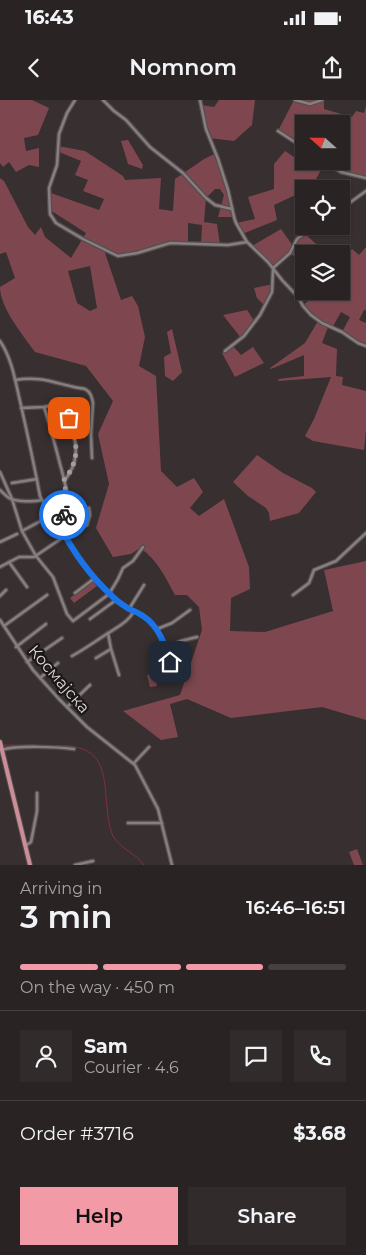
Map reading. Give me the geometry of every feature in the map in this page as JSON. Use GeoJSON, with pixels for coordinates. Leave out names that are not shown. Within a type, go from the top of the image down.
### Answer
{"type":"FeatureCollection","features":[{"type":"Feature","properties":{"kind":"main road"},"geometry":{"type":"LineString","coordinates":[[0,742],[30,865]]}},
{"type":"Feature","properties":{"kind":"street"},"geometry":{"type":"LineString","coordinates":[[75,100],[67,113],[59,134],[56,165],[48,188],[50,214],[56,223],[118,256],[137,253],[170,243],[228,245],[247,242]]}},
{"type":"Feature","properties":{"kind":"street"},"geometry":{"type":"LineString","coordinates":[[103,100],[126,120],[150,147],[183,173],[206,198],[216,205],[232,209]]}},
{"type":"Feature","properties":{"kind":"street"},"geometry":{"type":"LineString","coordinates":[[200,100],[206,129],[218,158],[236,223],[247,242],[268,262],[298,297],[306,310],[318,321],[366,346]]}},
{"type":"Feature","properties":{"kind":"street"},"geometry":{"type":"LineString","coordinates":[[295,100],[310,104],[322,100]]}},
{"type":"Feature","properties":{"kind":"street"},"geometry":{"type":"LineString","coordinates":[[278,131],[295,142]]}},
{"type":"Feature","properties":{"kind":"street"},"geometry":{"type":"LineString","coordinates":[[338,170],[366,178]]}},
{"type":"Feature","properties":{"kind":"street"},"geometry":{"type":"LineString","coordinates":[[350,203],[366,191]]}},
{"type":"Feature","properties":{"kind":"street"},"geometry":{"type":"LineString","coordinates":[[225,351],[244,336],[263,310],[273,289],[273,268],[290,253],[297,239],[303,235]]}},
{"type":"Feature","properties":{"kind":"street"},"geometry":{"type":"LineString","coordinates":[[0,341],[9,360],[15,380],[42,500],[78,558],[95,578],[116,600],[145,617],[157,630],[174,677]]}},
{"type":"Feature","properties":{"kind":"street"},"geometry":{"type":"LineString","coordinates":[[15,380],[45,379],[85,389],[88,392],[93,403],[92,458]]}},
{"type":"Feature","properties":{"kind":"street"},"geometry":{"type":"LineString","coordinates":[[21,408],[53,405],[66,413],[69,418],[76,446],[74,464],[64,480]]}},
{"type":"Feature","properties":{"kind":"street"},"geometry":{"type":"LineString","coordinates":[[44,407],[64,480],[67,504],[62,519],[58,523]]}},
{"type":"Feature","properties":{"kind":"street"},"geometry":{"type":"LineString","coordinates":[[0,472],[12,499],[22,532],[36,556],[53,577],[67,614],[73,621],[110,594],[123,568],[133,561],[143,547]]}},
{"type":"Feature","properties":{"kind":"street"},"geometry":{"type":"LineString","coordinates":[[12,483],[37,479]]}},
{"type":"Feature","properties":{"kind":"street"},"geometry":{"type":"LineString","coordinates":[[0,490],[12,499],[42,500]]}},
{"type":"Feature","properties":{"kind":"street"},"geometry":{"type":"LineString","coordinates":[[0,567],[19,557],[32,558],[87,524],[90,515],[89,508]]}},
{"type":"Feature","properties":{"kind":"street"},"geometry":{"type":"LineString","coordinates":[[22,532],[52,515]]}},
{"type":"Feature","properties":{"kind":"street"},"geometry":{"type":"LineString","coordinates":[[293,595],[309,583],[314,570],[336,561],[366,533]]}},
{"type":"Feature","properties":{"kind":"street"},"geometry":{"type":"LineString","coordinates":[[0,542],[17,534]]}},
{"type":"Feature","properties":{"kind":"street"},"geometry":{"type":"LineString","coordinates":[[9,562],[26,587]]}},
{"type":"Feature","properties":{"kind":"street"},"geometry":{"type":"LineString","coordinates":[[75,592],[95,578]]}},
{"type":"Feature","properties":{"kind":"street"},"geometry":{"type":"LineString","coordinates":[[129,609],[144,585]]}},
{"type":"Feature","properties":{"kind":"street"},"geometry":{"type":"LineString","coordinates":[[0,596],[6,590]]}},
{"type":"Feature","properties":{"kind":"street"},"geometry":{"type":"LineString","coordinates":[[4,626],[47,595]]}},
{"type":"Feature","properties":{"kind":"street"},"geometry":{"type":"LineString","coordinates":[[90,619],[116,600]]}},
{"type":"Feature","properties":{"kind":"street"},"geometry":{"type":"LineString","coordinates":[[157,630],[172,623],[190,610]]}},
{"type":"Feature","properties":{"kind":"street"},"geometry":{"type":"LineString","coordinates":[[72,656],[124,623],[134,611]]}},
{"type":"Feature","properties":{"kind":"street","name":"Космајска"},"geometry":{"type":"LineString","coordinates":[[0,620],[27,662],[67,707],[87,727],[134,763]]}},
{"type":"Feature","properties":{"kind":"street"},"geometry":{"type":"LineString","coordinates":[[16,646],[46,624]]}},
{"type":"Feature","properties":{"kind":"street"},"geometry":{"type":"LineString","coordinates":[[108,633],[119,675]]}},
{"type":"Feature","properties":{"kind":"street"},"geometry":{"type":"LineString","coordinates":[[165,648],[197,637]]}},
{"type":"Feature","properties":{"kind":"street"},"geometry":{"type":"LineString","coordinates":[[27,662],[62,638]]}},
{"type":"Feature","properties":{"kind":"street"},"geometry":{"type":"LineString","coordinates":[[96,658],[111,649]]}},
{"type":"Feature","properties":{"kind":"street"},"geometry":{"type":"LineString","coordinates":[[170,662],[186,656]]}},
{"type":"Feature","properties":{"kind":"street"},"geometry":{"type":"LineString","coordinates":[[40,678],[58,663]]}},
{"type":"Feature","properties":{"kind":"street"},"geometry":{"type":"LineString","coordinates":[[67,707],[90,685]]}},
{"type":"Feature","properties":{"kind":"street"},"geometry":{"type":"LineString","coordinates":[[149,747],[134,763],[158,809],[172,865]]}},
{"type":"Feature","properties":{"kind":"street"},"geometry":{"type":"LineString","coordinates":[[2,749],[74,749]]}},
{"type":"Feature","properties":{"kind":"street"},"geometry":{"type":"LineString","coordinates":[[25,846],[31,842],[37,793]]}},
{"type":"Feature","properties":{"kind":"street"},"geometry":{"type":"LineString","coordinates":[[128,823],[162,823]]}},
{"type":"Feature","properties":{"kind":"street"},"geometry":{"type":"LineString","coordinates":[[75,865],[93,861]]}},
{"type":"Feature","properties":{"kind":"shaded area"},"geometry":{"type":"Polygon","coordinates":[[[0,100],[32,100],[49,108],[38,135],[24,138],[26,151],[39,148],[39,167],[29,165],[16,172],[9,162],[3,167],[0,163],[0,100]]]}},
{"type":"Feature","properties":{"kind":"shaded area"},"geometry":{"type":"Polygon","coordinates":[[[219,100],[255,100],[252,125],[234,141],[209,138],[201,105],[214,107],[219,100]]]}},
{"type":"Feature","properties":{"kind":"shaded area"},"geometry":{"type":"Polygon","coordinates":[[[294,100],[324,100],[324,109],[345,115],[295,115],[295,142],[278,131],[294,100]]]}},
{"type":"Feature","properties":{"kind":"shaded area"},"geometry":{"type":"Polygon","coordinates":[[[366,106],[366,178],[339,170],[350,170],[350,116],[352,117],[356,111],[364,113],[366,106]]]}},
{"type":"Feature","properties":{"kind":"shaded area"},"geometry":{"type":"Polygon","coordinates":[[[128,140],[143,165],[142,169],[128,164],[121,141],[128,140]]]}},
{"type":"Feature","properties":{"kind":"shaded area"},"geometry":{"type":"Polygon","coordinates":[[[58,146],[85,151],[123,176],[125,180],[161,178],[159,209],[173,211],[175,179],[216,153],[230,196],[234,217],[218,217],[224,195],[220,189],[215,189],[206,198],[204,222],[217,224],[220,245],[201,245],[202,225],[188,223],[188,244],[170,243],[137,253],[118,256],[104,250],[121,300],[132,296],[138,306],[145,337],[139,366],[156,376],[161,471],[177,487],[194,478],[203,492],[190,508],[199,516],[224,499],[249,567],[250,589],[231,598],[230,631],[265,632],[333,611],[324,570],[366,561],[366,720],[322,707],[231,718],[187,699],[170,704],[178,737],[161,740],[123,711],[180,695],[202,630],[199,607],[187,595],[175,595],[160,569],[146,552],[140,548],[131,554],[113,557],[96,528],[109,484],[98,434],[113,401],[86,366],[35,352],[13,321],[1,295],[0,287],[15,278],[6,252],[0,254],[0,178],[4,181],[28,227],[35,235],[41,227],[45,237],[71,258],[86,233],[50,210],[47,197],[48,192],[99,210],[104,199],[83,191],[88,180],[75,175],[81,161],[59,152],[58,146]],[[90,266],[68,271],[77,303],[90,311],[97,308],[90,266]]]}},
{"type":"Feature","properties":{"kind":"shaded area"},"geometry":{"type":"Polygon","coordinates":[[[285,151],[295,158],[295,170],[321,170],[315,180],[295,180],[295,195],[274,205],[277,220],[242,234],[236,223],[255,219],[248,197],[274,189],[274,164],[285,151]]]}},
{"type":"Feature","properties":{"kind":"shaded area"},"geometry":{"type":"Polygon","coordinates":[[[281,229],[293,246],[295,241],[302,235],[306,235],[317,245],[295,245],[295,257],[290,253],[273,268],[252,246],[281,229]]]}},
{"type":"Feature","properties":{"kind":"shaded area"},"geometry":{"type":"Polygon","coordinates":[[[366,247],[366,310],[364,310],[359,320],[366,323],[366,346],[342,332],[350,317],[341,312],[332,328],[328,327],[322,343],[337,349],[336,376],[343,377],[342,385],[366,391],[364,450],[313,441],[305,436],[331,377],[279,381],[278,379],[304,376],[304,355],[270,368],[305,343],[318,321],[303,306],[309,300],[350,300],[350,251],[352,249],[359,255],[366,247]]]}},
{"type":"Feature","properties":{"kind":"shaded area"},"geometry":{"type":"Polygon","coordinates":[[[273,284],[273,289],[265,306],[257,298],[254,288],[273,284]]]}},
{"type":"Feature","properties":{"kind":"shaded area"},"geometry":{"type":"Polygon","coordinates":[[[247,310],[255,322],[241,338],[223,315],[247,310]]]}},
{"type":"Feature","properties":{"kind":"shaded area"},"geometry":{"type":"Polygon","coordinates":[[[172,329],[182,372],[173,381],[165,376],[164,357],[171,353],[167,332],[172,329]]]}},
{"type":"Feature","properties":{"kind":"shaded area"},"geometry":{"type":"Polygon","coordinates":[[[232,345],[241,355],[253,347],[264,363],[235,377],[222,353],[232,345]]]}},
{"type":"Feature","properties":{"kind":"shaded area"},"geometry":{"type":"Polygon","coordinates":[[[257,455],[316,492],[299,513],[270,521],[266,508],[248,496],[233,482],[257,455]]]}},
{"type":"Feature","properties":{"kind":"shaded area"},"geometry":{"type":"Polygon","coordinates":[[[93,581],[97,586],[74,603],[70,598],[93,581]]]}},
{"type":"Feature","properties":{"kind":"shaded area"},"geometry":{"type":"Polygon","coordinates":[[[155,673],[157,686],[150,687],[147,675],[155,673]]]}},
{"type":"Feature","properties":{"kind":"shaded area"},"geometry":{"type":"Polygon","coordinates":[[[357,849],[363,865],[354,865],[349,852],[357,849]]]}},
{"type":"Feature","properties":{"kind":"waterway"},"geometry":{"type":"LineString","coordinates":[[1,745],[70,746],[92,754],[102,770],[108,819],[113,836],[144,865]]}},
{"type":"Feature","properties":{"kind":"way so far"},"geometry":{"type":"LineString","coordinates":[[64,515],[67,500],[64,480],[73,468],[76,451],[76,441],[69,418]]}},
{"type":"Feature","properties":{"kind":"route"},"geometry":{"type":"LineString","coordinates":[[64,515],[58,523],[78,558],[110,594],[123,605],[149,620],[161,637],[170,662]]}}]}
